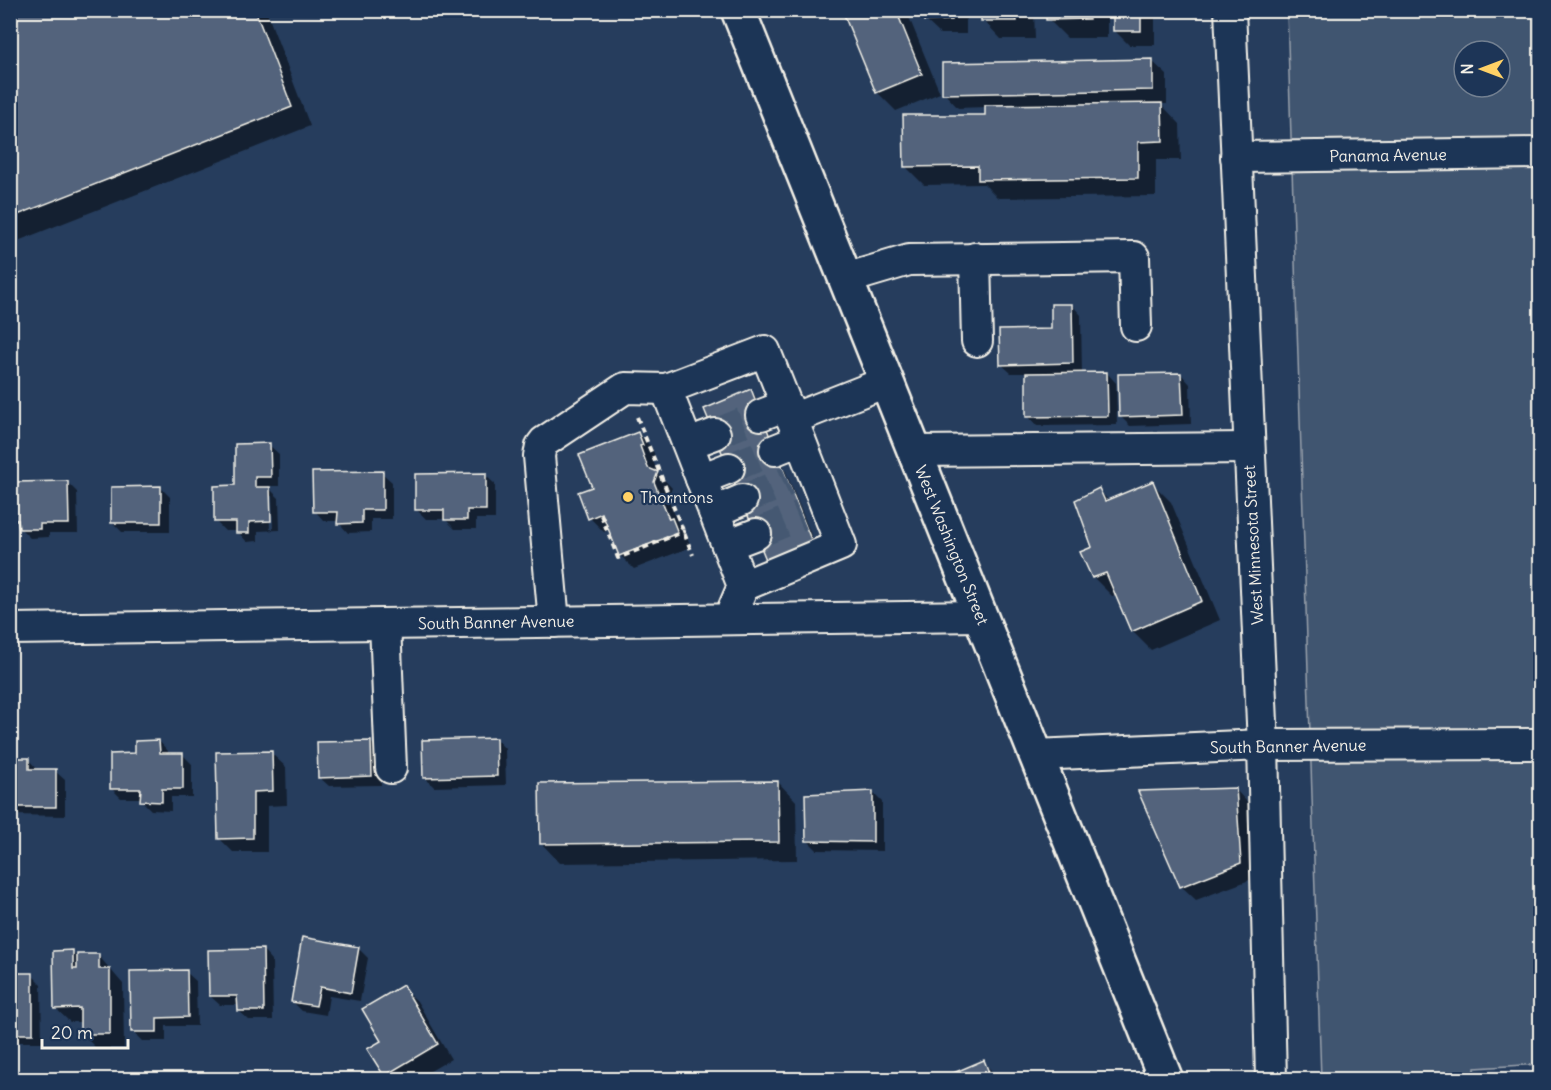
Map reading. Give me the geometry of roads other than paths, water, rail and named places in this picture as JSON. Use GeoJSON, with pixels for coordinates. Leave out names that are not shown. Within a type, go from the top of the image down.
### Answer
{"type":"FeatureCollection","features":[{"type":"Feature","properties":{"kind":"main road","name":"West Washington Street"},"geometry":{"type":"LineString","coordinates":[[738,10],[1166,1080]]}},
{"type":"Feature","properties":{"kind":"street","name":"West Minnesota Street"},"geometry":{"type":"LineString","coordinates":[[1230,10],[1263,746],[1271,1080]]}},
{"type":"Feature","properties":{"kind":"street","name":"Panama Avenue"},"geometry":{"type":"LineString","coordinates":[[1236,157],[1540,153]]}},
{"type":"Feature","properties":{"kind":"street"},"geometry":{"type":"LineString","coordinates":[[845,279],[909,260],[1134,257],[1136,326]]}},
{"type":"Feature","properties":{"kind":"street"},"geometry":{"type":"LineString","coordinates":[[975,258],[977,341]]}},
{"type":"Feature","properties":{"kind":"street"},"geometry":{"type":"LineString","coordinates":[[554,622],[539,456],[541,446],[625,388],[666,389],[765,351],[783,426],[813,510],[841,545],[743,586]]}},
{"type":"Feature","properties":{"kind":"street"},"geometry":{"type":"LineString","coordinates":[[783,426],[886,382]]}},
{"type":"Feature","properties":{"kind":"street"},"geometry":{"type":"LineString","coordinates":[[666,389],[701,439],[702,479],[743,586],[729,620]]}},
{"type":"Feature","properties":{"kind":"street"},"geometry":{"type":"LineString","coordinates":[[914,452],[1249,448]]}},
{"type":"Feature","properties":{"kind":"street"},"geometry":{"type":"LineString","coordinates":[[702,479],[729,468]]}},
{"type":"Feature","properties":{"kind":"street"},"geometry":{"type":"LineString","coordinates":[[714,512],[742,500]]}},
{"type":"Feature","properties":{"kind":"street"},"geometry":{"type":"LineString","coordinates":[[727,545],[756,534]]}},
{"type":"Feature","properties":{"kind":"street","name":"South Banner Avenue"},"geometry":{"type":"LineString","coordinates":[[10,629],[981,616]]}},
{"type":"Feature","properties":{"kind":"street"},"geometry":{"type":"LineString","coordinates":[[386,624],[391,768]]}},
{"type":"Feature","properties":{"kind":"street","name":"South Banner Avenue"},"geometry":{"type":"LineString","coordinates":[[1035,754],[1263,746],[1540,744]]}},
{"type":"Feature","properties":{"kind":"tunnel"},"geometry":{"type":"LineString","coordinates":[[715,434],[761,415]]}},
{"type":"Feature","properties":{"kind":"tunnel"},"geometry":{"type":"LineString","coordinates":[[729,468],[775,450]]}},
{"type":"Feature","properties":{"kind":"tunnel"},"geometry":{"type":"LineString","coordinates":[[742,500],[788,481]]}},
{"type":"Feature","properties":{"kind":"tunnel"},"geometry":{"type":"LineString","coordinates":[[756,534],[801,515]]}},
{"type":"Feature","properties":{"kind":"place","name":"Thorntons"},"geometry":{"type":"Point","coordinates":[628,497]}}]}
